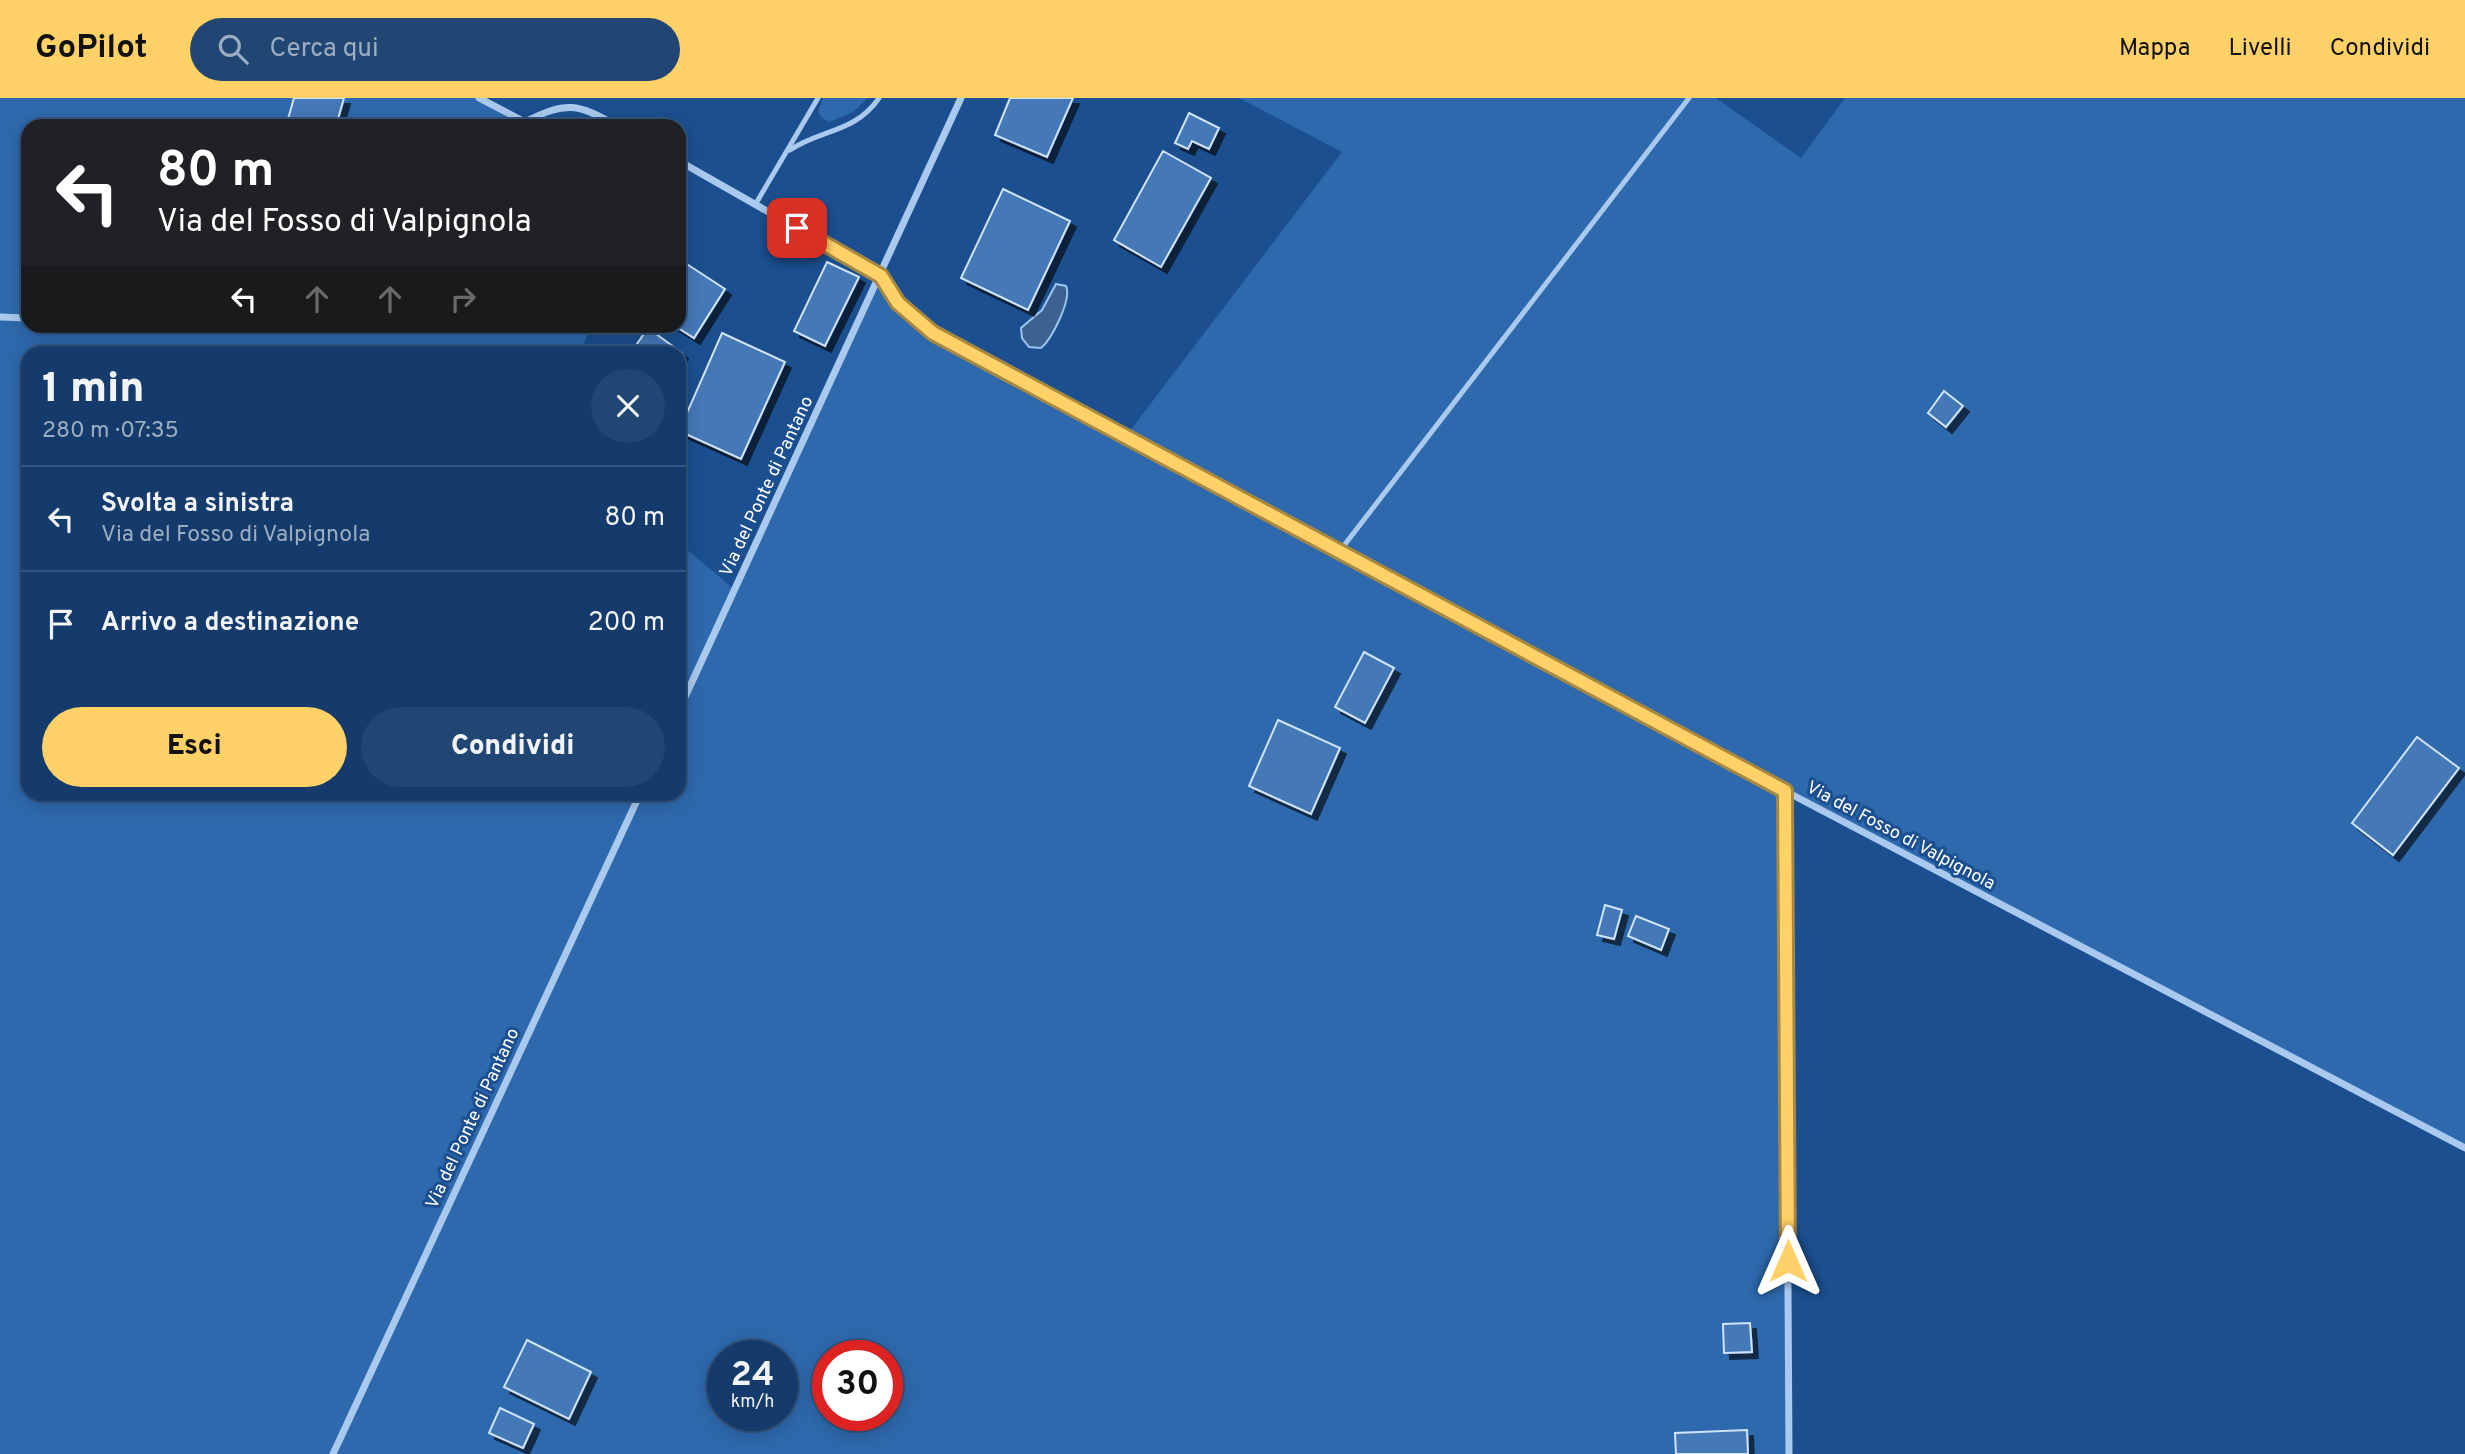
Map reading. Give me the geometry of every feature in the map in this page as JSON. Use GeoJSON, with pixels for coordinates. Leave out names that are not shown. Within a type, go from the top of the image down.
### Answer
{"type":"FeatureCollection","features":[{"type":"Feature","properties":{"kind":"street"},"geometry":{"type":"LineString","coordinates":[[479,98],[515,119]]}},
{"type":"Feature","properties":{"kind":"street","name":"Via del Ponte di Pantano"},"geometry":{"type":"LineString","coordinates":[[686,695],[961,98]]}},
{"type":"Feature","properties":{"kind":"street"},"geometry":{"type":"LineString","coordinates":[[534,119],[560,107],[573,106],[604,119]]}},
{"type":"Feature","properties":{"kind":"street","name":"Via del Fosso di Valpignola"},"geometry":{"type":"LineString","coordinates":[[686,165],[881,276],[898,303],[933,333],[1785,791],[2465,1148]]}},
{"type":"Feature","properties":{"kind":"street"},"geometry":{"type":"LineString","coordinates":[[0,317],[21,318]]}},
{"type":"Feature","properties":{"kind":"street"},"geometry":{"type":"LineString","coordinates":[[1785,791],[1789,1454]]}},
{"type":"Feature","properties":{"kind":"street","name":"Via del Ponte di Pantano"},"geometry":{"type":"LineString","coordinates":[[333,1454],[636,801]]}},
{"type":"Feature","properties":{"kind":"lane"},"geometry":{"type":"LineString","coordinates":[[755,205],[818,98]]}},
{"type":"Feature","properties":{"kind":"lane"},"geometry":{"type":"LineString","coordinates":[[788,152],[805,142],[848,126],[879,98]]}},
{"type":"Feature","properties":{"kind":"lane"},"geometry":{"type":"LineString","coordinates":[[1339,551],[1689,98]]}},
{"type":"Feature","properties":{"kind":"shaded area"},"geometry":{"type":"Polygon","coordinates":[[[0,98],[479,98],[519,119],[21,119],[21,333],[588,333],[583,346],[21,346],[21,801],[686,801],[686,549],[734,589],[881,276],[887,287],[933,333],[1126,436],[1342,152],[1239,98],[1716,98],[1801,158],[1845,98],[2465,98],[2465,1148],[1786,792],[1789,1454],[0,1454],[0,98]]]}},
{"type":"Feature","properties":{"kind":"shaded area"},"geometry":{"type":"Polygon","coordinates":[[[823,98],[868,98],[853,112],[829,122],[818,112],[823,98]]]}},
{"type":"Feature","properties":{"kind":"shaded area"},"geometry":{"type":"Polygon","coordinates":[[[600,116],[605,119],[562,119],[600,116]]]}},
{"type":"Feature","properties":{"kind":"shaded area"},"geometry":{"type":"Polygon","coordinates":[[[1056,284],[1066,286],[1067,292],[1060,318],[1041,348],[1029,347],[1022,338],[1021,328],[1042,310],[1056,284]]]}},
{"type":"Feature","properties":{"kind":"building"},"geometry":{"type":"Polygon","coordinates":[[[294,98],[344,98],[338,119],[288,119],[294,98]]]}},
{"type":"Feature","properties":{"kind":"building"},"geometry":{"type":"Polygon","coordinates":[[[1010,98],[1073,98],[1047,157],[995,135],[1010,98]]]}},
{"type":"Feature","properties":{"kind":"building"},"geometry":{"type":"Polygon","coordinates":[[[1189,113],[1219,128],[1209,149],[1192,141],[1188,149],[1175,143],[1189,113]]]}},
{"type":"Feature","properties":{"kind":"building"},"geometry":{"type":"Polygon","coordinates":[[[1163,151],[1211,178],[1161,267],[1114,240],[1163,151]]]}},
{"type":"Feature","properties":{"kind":"building"},"geometry":{"type":"Polygon","coordinates":[[[1003,189],[1070,221],[1028,310],[961,278],[1003,189]]]}},
{"type":"Feature","properties":{"kind":"building"},"geometry":{"type":"Polygon","coordinates":[[[827,262],[859,277],[825,346],[794,331],[827,262]]]}},
{"type":"Feature","properties":{"kind":"building"},"geometry":{"type":"Polygon","coordinates":[[[686,264],[725,289],[694,338],[686,333],[686,264]]]}},
{"type":"Feature","properties":{"kind":"building"},"geometry":{"type":"Polygon","coordinates":[[[645,333],[655,333],[672,346],[636,346],[645,333]]]}},
{"type":"Feature","properties":{"kind":"building"},"geometry":{"type":"Polygon","coordinates":[[[722,333],[785,362],[741,459],[686,434],[686,415],[722,333]]]}},
{"type":"Feature","properties":{"kind":"building"},"geometry":{"type":"Polygon","coordinates":[[[1944,391],[1963,406],[1946,427],[1928,413],[1944,391]]]}},
{"type":"Feature","properties":{"kind":"building"},"geometry":{"type":"Polygon","coordinates":[[[1364,652],[1394,668],[1365,723],[1335,707],[1364,652]]]}},
{"type":"Feature","properties":{"kind":"building"},"geometry":{"type":"Polygon","coordinates":[[[1278,720],[1340,748],[1311,814],[1249,786],[1278,720]]]}},
{"type":"Feature","properties":{"kind":"building"},"geometry":{"type":"Polygon","coordinates":[[[2417,737],[2459,768],[2393,855],[2352,823],[2417,737]]]}},
{"type":"Feature","properties":{"kind":"building"},"geometry":{"type":"Polygon","coordinates":[[[1605,905],[1622,910],[1614,939],[1597,935],[1605,905]]]}},
{"type":"Feature","properties":{"kind":"building"},"geometry":{"type":"Polygon","coordinates":[[[1636,916],[1669,929],[1661,950],[1628,936],[1636,916]]]}},
{"type":"Feature","properties":{"kind":"building"},"geometry":{"type":"Polygon","coordinates":[[[1750,1323],[1752,1352],[1724,1353],[1723,1324],[1750,1323]]]}},
{"type":"Feature","properties":{"kind":"building"},"geometry":{"type":"Polygon","coordinates":[[[527,1340],[591,1372],[569,1419],[504,1387],[527,1340]]]}},
{"type":"Feature","properties":{"kind":"building"},"geometry":{"type":"Polygon","coordinates":[[[500,1408],[534,1424],[523,1448],[489,1433],[500,1408]]]}},
{"type":"Feature","properties":{"kind":"building"},"geometry":{"type":"Polygon","coordinates":[[[1747,1430],[1748,1454],[1676,1454],[1675,1433],[1747,1430]]]}},
{"type":"Feature","properties":{"kind":"route"},"geometry":{"type":"LineString","coordinates":[[797,228],[881,276],[898,303],[933,333],[1785,791],[1788,1261]]}}]}
